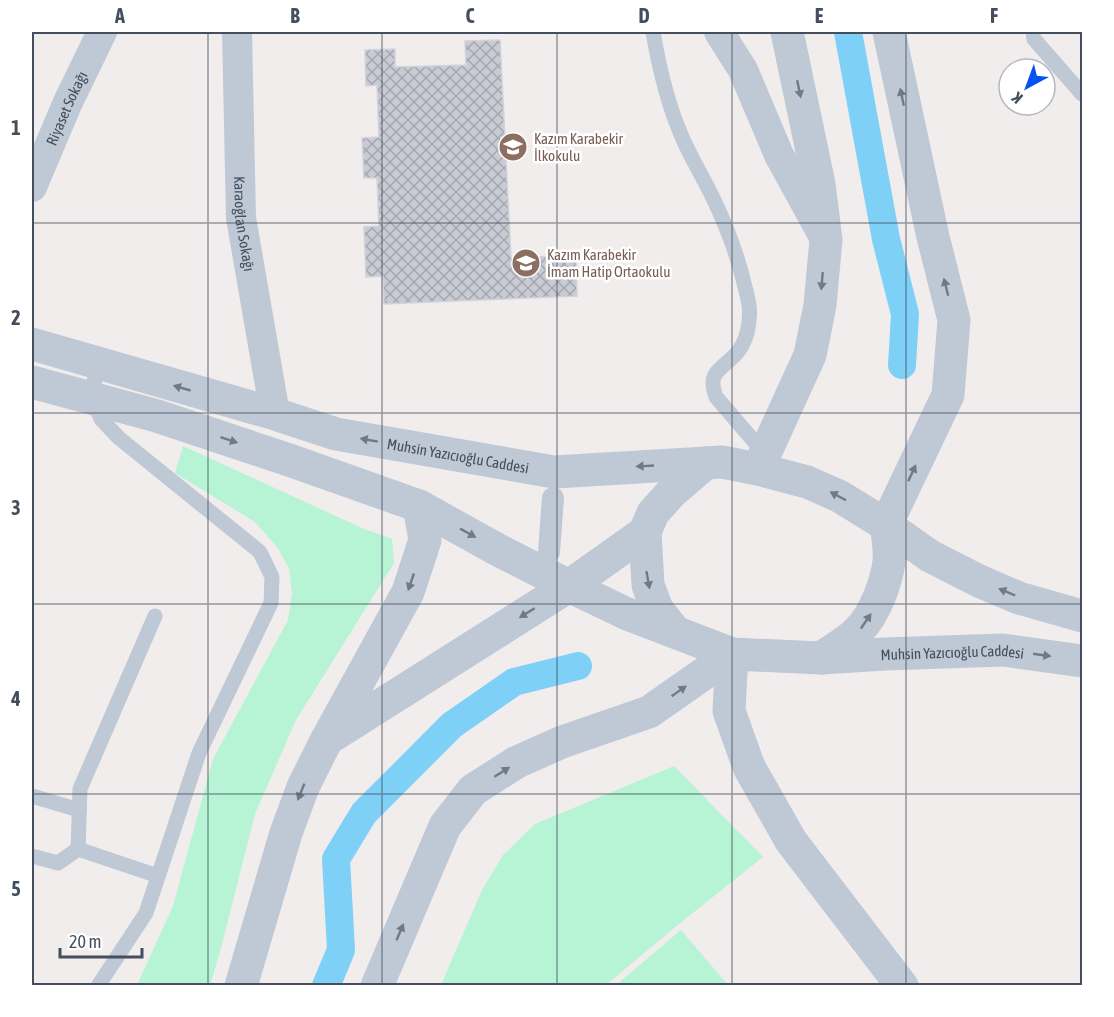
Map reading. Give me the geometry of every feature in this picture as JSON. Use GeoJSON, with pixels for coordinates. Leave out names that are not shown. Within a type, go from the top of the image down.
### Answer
{"type":"FeatureCollection","features":[{"type":"Feature","properties":{"kind":"street","name":"Riyaset Sokağı"},"geometry":{"type":"LineString","coordinates":[[32,187],[68,102],[102,32]]}},
{"type":"Feature","properties":{"kind":"street","name":"Karaoğlan Sokağı"},"geometry":{"type":"LineString","coordinates":[[237,32],[241,218],[275,414]]}},
{"type":"Feature","properties":{"kind":"street"},"geometry":{"type":"LineString","coordinates":[[719,32],[743,70],[779,155],[826,240]]}},
{"type":"Feature","properties":{"kind":"street"},"geometry":{"type":"LineString","coordinates":[[762,461],[810,356],[820,305],[826,240],[819,184],[787,32]]}},
{"type":"Feature","properties":{"kind":"street"},"geometry":{"type":"LineString","coordinates":[[822,658],[859,631],[875,607],[889,562],[886,525],[948,395],[954,320],[933,237],[889,32]]}},
{"type":"Feature","properties":{"kind":"street","name":"Muhsin Yazıcıoğlu Caddesi"},"geometry":{"type":"LineString","coordinates":[[32,344],[275,414],[336,434],[554,472],[762,461],[839,496],[930,556],[980,581],[1019,598],[1083,616]]}},
{"type":"Feature","properties":{"kind":"street","name":"Muhsin Yazıcıoğlu Caddesi"},"geometry":{"type":"LineString","coordinates":[[32,382],[157,416],[419,506],[509,556],[625,613],[732,654],[822,658],[1003,650],[1083,661]]}},
{"type":"Feature","properties":{"kind":"street"},"geometry":{"type":"LineString","coordinates":[[675,632],[657,609],[648,585],[645,532],[653,513],[672,492],[706,463]]}},
{"type":"Feature","properties":{"kind":"street"},"geometry":{"type":"LineString","coordinates":[[549,552],[554,498]]}},
{"type":"Feature","properties":{"kind":"street"},"geometry":{"type":"LineString","coordinates":[[241,986],[286,833],[303,787],[408,592],[425,540],[419,506]]}},
{"type":"Feature","properties":{"kind":"street"},"geometry":{"type":"LineString","coordinates":[[327,739],[569,586],[645,532]]}},
{"type":"Feature","properties":{"kind":"street"},"geometry":{"type":"LineString","coordinates":[[377,986],[445,826],[473,790],[517,762],[562,742],[649,712],[732,654]]}},
{"type":"Feature","properties":{"kind":"street"},"geometry":{"type":"LineString","coordinates":[[732,654],[729,711],[749,767],[791,841],[902,986]]}},
{"type":"Feature","properties":{"kind":"lane"},"geometry":{"type":"LineString","coordinates":[[653,32],[663,82],[674,116],[687,148],[723,220],[740,268],[749,303],[750,316],[743,342],[735,355],[718,370],[713,383],[714,390],[716,397],[762,461]]}},
{"type":"Feature","properties":{"kind":"lane"},"geometry":{"type":"LineString","coordinates":[[1033,32],[1034,39],[1083,94]]}},
{"type":"Feature","properties":{"kind":"lane"},"geometry":{"type":"LineString","coordinates":[[96,363],[93,399],[101,419],[119,438],[260,552],[272,577],[271,603],[199,753],[146,913],[98,986]]}},
{"type":"Feature","properties":{"kind":"lane"},"geometry":{"type":"LineString","coordinates":[[78,849],[80,789],[155,616]]}},
{"type":"Feature","properties":{"kind":"lane"},"geometry":{"type":"LineString","coordinates":[[32,796],[79,810]]}},
{"type":"Feature","properties":{"kind":"lane"},"geometry":{"type":"LineString","coordinates":[[78,849],[159,876]]}},
{"type":"Feature","properties":{"kind":"lane"},"geometry":{"type":"LineString","coordinates":[[32,856],[57,862],[78,849]]}},
{"type":"Feature","properties":{"kind":"green space"},"geometry":{"type":"Polygon","coordinates":[[[183,446],[362,528],[392,539],[394,563],[296,720],[255,814],[210,985],[137,985],[173,906],[213,759],[288,620],[292,593],[289,568],[277,547],[255,522],[175,473],[183,446]]]}},
{"type":"Feature","properties":{"kind":"green space"},"geometry":{"type":"Polygon","coordinates":[[[674,766],[763,857],[606,985],[441,985],[482,890],[503,855],[535,824],[674,766]]]}},
{"type":"Feature","properties":{"kind":"green space"},"geometry":{"type":"Polygon","coordinates":[[[681,930],[728,985],[616,985],[681,930]]]}},
{"type":"Feature","properties":{"kind":"building"},"geometry":{"type":"Polygon","coordinates":[[[500,40],[511,258],[576,255],[577,296],[384,304],[383,276],[366,277],[364,227],[379,226],[377,178],[364,178],[362,138],[379,137],[377,85],[366,86],[365,50],[395,49],[395,67],[466,65],[465,41],[500,40]]]}},
{"type":"Feature","properties":{"kind":"waterway"},"geometry":{"type":"LineString","coordinates":[[848,32],[886,239],[905,314],[902,365]]}},
{"type":"Feature","properties":{"kind":"waterway"},"geometry":{"type":"LineString","coordinates":[[326,986],[341,950],[336,859],[364,813],[452,725],[514,682],[578,666]]}},
{"type":"Feature","properties":{"kind":"place","name":"Kazım Karabekir İlkokulu"},"geometry":{"type":"Point","coordinates":[513,147]}},
{"type":"Feature","properties":{"kind":"place","name":"Kazım Karabekir İmam Hatip Ortaokulu"},"geometry":{"type":"Point","coordinates":[526,263]}}]}
